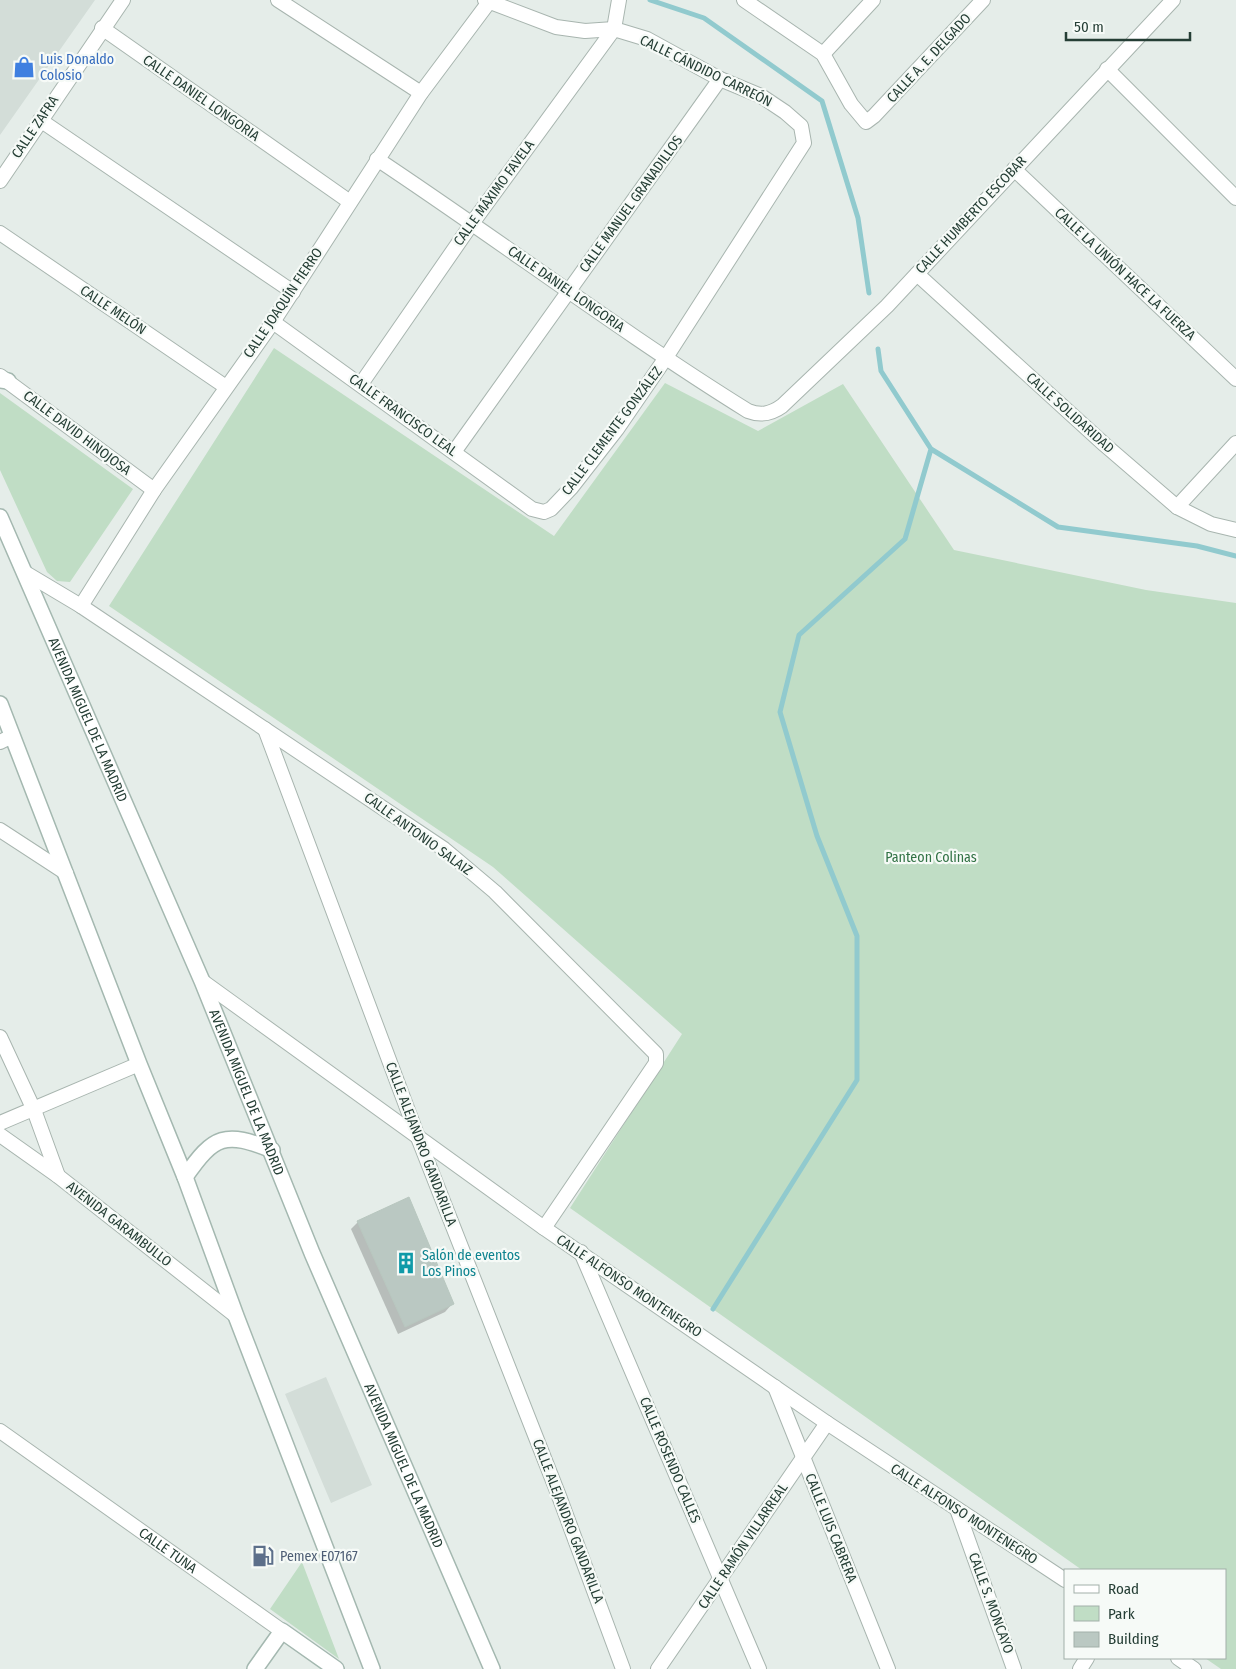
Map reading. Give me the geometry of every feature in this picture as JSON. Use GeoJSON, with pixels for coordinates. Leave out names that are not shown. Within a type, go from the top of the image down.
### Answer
{"type":"FeatureCollection","features":[{"type":"Feature","properties":{"kind":"main road","name":"AVENIDA MIGUEL DE LA MADRID"},"geometry":{"type":"LineString","coordinates":[[0,517],[202,981],[312,1252],[492,1669]]}},
{"type":"Feature","properties":{"kind":"main road"},"geometry":{"type":"LineString","coordinates":[[0,704],[6,739],[66,873],[138,1064],[186,1177],[236,1316],[372,1669]]}},
{"type":"Feature","properties":{"kind":"main road"},"geometry":{"type":"LineString","coordinates":[[186,1177],[206,1150],[227,1139],[245,1139],[272,1150]]}},
{"type":"Feature","properties":{"kind":"main road"},"geometry":{"type":"LineString","coordinates":[[255,1669],[282,1631]]}},
{"type":"Feature","properties":{"kind":"main road","name":"CALLE TUNA"},"geometry":{"type":"LineString","coordinates":[[282,1631],[336,1669]]}},
{"type":"Feature","properties":{"kind":"street","name":"CALLE ZAFRA"},"geometry":{"type":"LineString","coordinates":[[0,181],[122,0]]}},
{"type":"Feature","properties":{"kind":"street"},"geometry":{"type":"LineString","coordinates":[[278,0],[421,93]]}},
{"type":"Feature","properties":{"kind":"street"},"geometry":{"type":"LineString","coordinates":[[744,0],[822,54],[873,0]]}},
{"type":"Feature","properties":{"kind":"street","name":"CALLE A. E. DELGADO"},"geometry":{"type":"LineString","coordinates":[[822,54],[850,104],[862,119],[869,122],[983,0]]}},
{"type":"Feature","properties":{"kind":"street","name":"CALLE HUMBERTO ESCOBAR"},"geometry":{"type":"LineString","coordinates":[[758,414],[769,414],[782,406],[855,339],[1174,0]]}},
{"type":"Feature","properties":{"kind":"street","name":"CALLE JOAQUÍN FIERRO"},"geometry":{"type":"LineString","coordinates":[[81,606],[154,490],[273,322],[421,93],[487,1]]}},
{"type":"Feature","properties":{"kind":"street","name":"CALLE CÁNDIDO CARREÓN"},"geometry":{"type":"LineString","coordinates":[[487,1],[556,27],[585,32],[614,29],[647,40],[720,79],[761,96],[786,112],[801,126],[804,143],[665,359]]}},
{"type":"Feature","properties":{"kind":"street","name":"CALLE MÁXIMO FAVELA"},"geometry":{"type":"LineString","coordinates":[[361,384],[473,222],[614,29],[618,6]]}},
{"type":"Feature","properties":{"kind":"street","name":"CALLE DANIEL LONGORIA"},"geometry":{"type":"LineString","coordinates":[[102,28],[350,202]]}},
{"type":"Feature","properties":{"kind":"street"},"geometry":{"type":"LineString","coordinates":[[1107,70],[1236,198]]}},
{"type":"Feature","properties":{"kind":"street","name":"CALLE MANUEL GRANADILLOS"},"geometry":{"type":"LineString","coordinates":[[454,452],[720,79]]}},
{"type":"Feature","properties":{"kind":"street"},"geometry":{"type":"LineString","coordinates":[[40,120],[292,292]]}},
{"type":"Feature","properties":{"kind":"street","name":"CALLE DANIEL LONGORIA"},"geometry":{"type":"LineString","coordinates":[[377,159],[473,222],[665,359],[748,411],[758,414]]}},
{"type":"Feature","properties":{"kind":"street","name":"CALLE LA UNIÓN HACE LA FUERZA"},"geometry":{"type":"LineString","coordinates":[[1014,169],[1236,379]]}},
{"type":"Feature","properties":{"kind":"street","name":"CALLE MELÓN"},"geometry":{"type":"LineString","coordinates":[[0,233],[226,387]]}},
{"type":"Feature","properties":{"kind":"street","name":"CALLE SOLIDARIDAD"},"geometry":{"type":"LineString","coordinates":[[917,274],[1177,507],[1211,524],[1236,530]]}},
{"type":"Feature","properties":{"kind":"street","name":"CALLE FRANCISCO LEAL"},"geometry":{"type":"LineString","coordinates":[[273,322],[532,509]]}},
{"type":"Feature","properties":{"kind":"street","name":"CALLE CLEMENTE GONZÁLEZ"},"geometry":{"type":"LineString","coordinates":[[532,509],[544,512],[551,509],[571,488],[622,422],[665,359]]}},
{"type":"Feature","properties":{"kind":"street","name":"CALLE DAVID HINOJOSA"},"geometry":{"type":"LineString","coordinates":[[3,379],[154,490]]}},
{"type":"Feature","properties":{"kind":"street"},"geometry":{"type":"LineString","coordinates":[[1177,507],[1236,443]]}},
{"type":"Feature","properties":{"kind":"street","name":"CALLE ANTONIO SALAIZ"},"geometry":{"type":"LineString","coordinates":[[24,572],[81,606],[265,729],[413,828],[471,871],[533,929],[656,1054],[656,1062],[544,1228]]}},
{"type":"Feature","properties":{"kind":"street","name":"CALLE ALEJANDRO GANDARILLA"},"geometry":{"type":"LineString","coordinates":[[265,729],[419,1140],[624,1669]]}},
{"type":"Feature","properties":{"kind":"street"},"geometry":{"type":"LineString","coordinates":[[0,830],[66,873]]}},
{"type":"Feature","properties":{"kind":"street","name":"CALLE ALFONSO MONTENEGRO"},"geometry":{"type":"LineString","coordinates":[[202,981],[419,1140],[544,1228],[827,1423],[1064,1579]]}},
{"type":"Feature","properties":{"kind":"street"},"geometry":{"type":"LineString","coordinates":[[0,1037],[34,1110],[58,1176]]}},
{"type":"Feature","properties":{"kind":"street"},"geometry":{"type":"LineString","coordinates":[[0,1123],[138,1064]]}},
{"type":"Feature","properties":{"kind":"street","name":"AVENIDA GARAMBULLO"},"geometry":{"type":"LineString","coordinates":[[0,1134],[58,1176],[236,1316]]}},
{"type":"Feature","properties":{"kind":"street","name":"CALLE ROSENDO CALLES"},"geometry":{"type":"LineString","coordinates":[[580,1252],[758,1669]]}},
{"type":"Feature","properties":{"kind":"street","name":"CALLE LUIS CABRERA"},"geometry":{"type":"LineString","coordinates":[[775,1387],[888,1669]]}},
{"type":"Feature","properties":{"kind":"street","name":"CALLE RAMÓN VILLARREAL"},"geometry":{"type":"LineString","coordinates":[[658,1669],[721,1580],[827,1423]]}},
{"type":"Feature","properties":{"kind":"street","name":"CALLE TUNA"},"geometry":{"type":"LineString","coordinates":[[0,1431],[282,1631]]}},
{"type":"Feature","properties":{"kind":"street","name":"CALLE S. MONCAYO"},"geometry":{"type":"LineString","coordinates":[[957,1509],[1014,1669]]}},
{"type":"Feature","properties":{"kind":"street"},"geometry":{"type":"LineString","coordinates":[[1179,1659],[1194,1669]]}},
{"type":"Feature","properties":{"kind":"shaded area","name":"Luis Donaldo Colosio"},"geometry":{"type":"Polygon","coordinates":[[[0,0],[95,0],[0,135],[0,0]]]}},
{"type":"Feature","properties":{"kind":"shaded area"},"geometry":{"type":"Polygon","coordinates":[[[326,1377],[372,1485],[331,1503],[285,1394],[326,1377]]]}},
{"type":"Feature","properties":{"kind":"green space","name":"Panteon Colinas"},"geometry":{"type":"Polygon","coordinates":[[[274,348],[554,536],[665,383],[758,431],[843,384],[954,550],[1146,590],[1236,603],[1236,1669],[1221,1669],[1206,1659],[1226,1659],[1226,1569],[1081,1569],[570,1208],[682,1034],[493,867],[109,606],[274,348]]]}},
{"type":"Feature","properties":{"kind":"green space"},"geometry":{"type":"Polygon","coordinates":[[[0,393],[133,489],[70,582],[57,581],[47,572],[0,470],[0,393]]]}},
{"type":"Feature","properties":{"kind":"green space"},"geometry":{"type":"Polygon","coordinates":[[[302,1562],[339,1659],[270,1609],[302,1562]]]}},
{"type":"Feature","properties":{"kind":"building","name":"Salón de eventos Los Pinos"},"geometry":{"type":"Polygon","coordinates":[[[409,1197],[454,1304],[405,1327],[357,1221],[409,1197]]]}},
{"type":"Feature","properties":{"kind":"waterway"},"geometry":{"type":"LineString","coordinates":[[650,0],[704,18],[822,101],[858,218],[869,293]]}},
{"type":"Feature","properties":{"kind":"waterway"},"geometry":{"type":"LineString","coordinates":[[878,349],[881,371],[931,449],[1058,527],[1197,546],[1236,556]]}},
{"type":"Feature","properties":{"kind":"waterway"},"geometry":{"type":"LineString","coordinates":[[713,1309],[857,1080],[857,936],[817,836],[780,712],[799,635],[905,539],[931,449]]}},
{"type":"Feature","properties":{"kind":"place","name":"Luis Donaldo Colosio"},"geometry":{"type":"Point","coordinates":[24,67]}},
{"type":"Feature","properties":{"kind":"place","name":"Salón de eventos Los Pinos"},"geometry":{"type":"Point","coordinates":[406,1263]}},
{"type":"Feature","properties":{"kind":"place","name":"Pemex E07167"},"geometry":{"type":"Point","coordinates":[263,1556]}}]}
